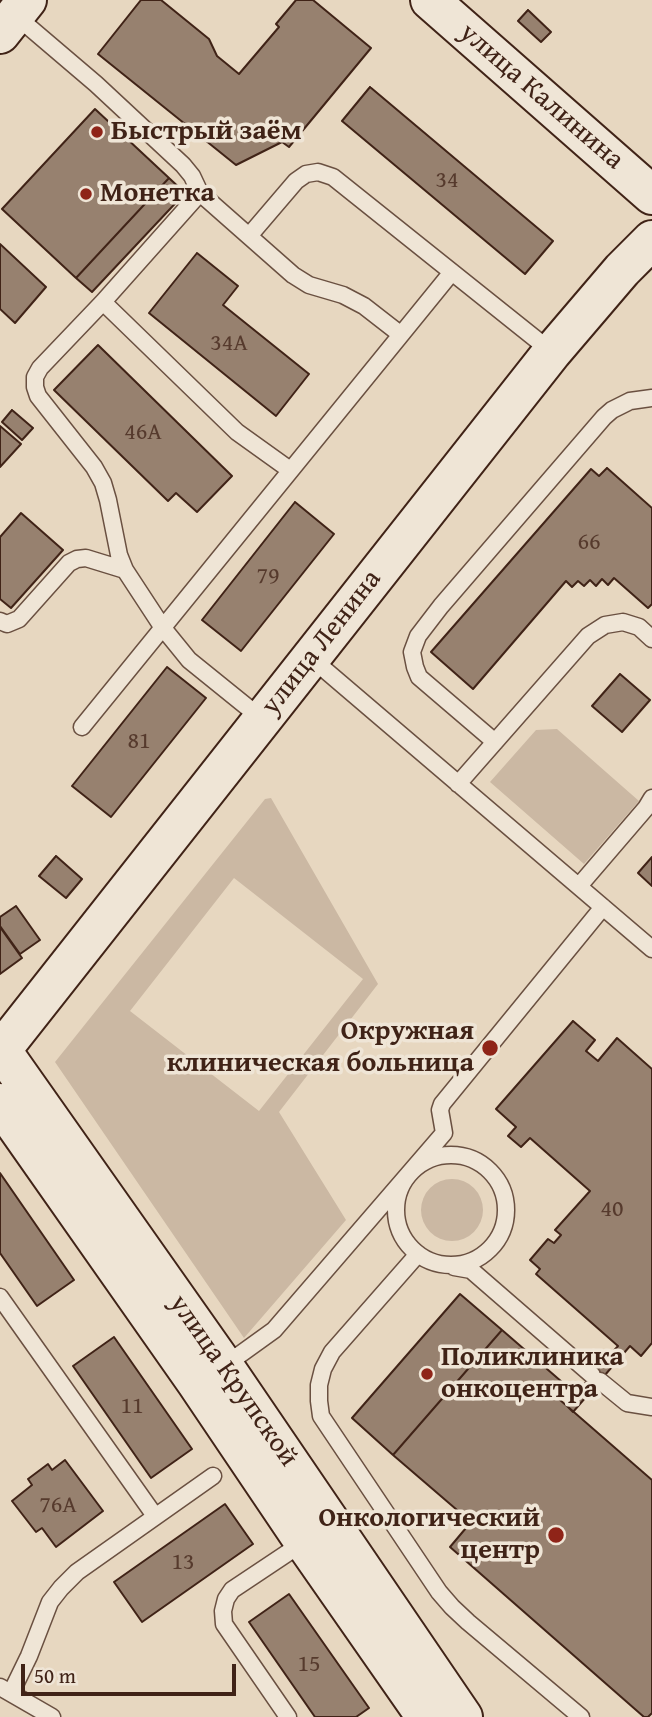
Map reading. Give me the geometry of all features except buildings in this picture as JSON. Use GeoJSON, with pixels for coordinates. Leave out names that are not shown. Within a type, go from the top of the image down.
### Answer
{"type":"FeatureCollection","features":[{"type":"Feature","properties":{"kind":"main road","name":"улица Калинина"},"geometry":{"type":"LineString","coordinates":[[442,4],[652,195]]}},
{"type":"Feature","properties":{"kind":"main road","name":"улица Ленина"},"geometry":{"type":"LineString","coordinates":[[1,1050],[552,352],[614,279],[652,240]]}},
{"type":"Feature","properties":{"kind":"main road","name":"улица Крупской"},"geometry":{"type":"LineString","coordinates":[[1,1050],[224,1366],[463,1717]]}},
{"type":"Feature","properties":{"kind":"main road","name":"улица Крупской"},"geometry":{"type":"LineString","coordinates":[[0,1103],[426,1717]]}},
{"type":"Feature","properties":{"kind":"lane"},"geometry":{"type":"LineString","coordinates":[[14,16],[96,84],[183,165],[200,193],[293,275],[309,285],[343,295],[364,306],[400,334]]}},
{"type":"Feature","properties":{"kind":"lane"},"geometry":{"type":"LineString","coordinates":[[248,236],[296,181],[306,174],[318,172],[333,177],[552,352]]}},
{"type":"Feature","properties":{"kind":"lane"},"geometry":{"type":"LineString","coordinates":[[200,193],[40,368],[35,377],[35,387],[38,396],[94,467],[103,483],[119,555],[125,570],[163,628],[189,660],[262,719]]}},
{"type":"Feature","properties":{"kind":"lane"},"geometry":{"type":"LineString","coordinates":[[82,727],[452,272]]}},
{"type":"Feature","properties":{"kind":"lane"},"geometry":{"type":"LineString","coordinates":[[103,302],[237,432],[290,470]]}},
{"type":"Feature","properties":{"kind":"lane"},"geometry":{"type":"LineString","coordinates":[[495,742],[419,677],[412,652],[418,636],[449,596],[604,417],[630,401],[652,398]]}},
{"type":"Feature","properties":{"kind":"lane"},"geometry":{"type":"LineString","coordinates":[[0,621],[7,624],[19,619],[69,563],[76,559],[86,558],[125,570]]}},
{"type":"Feature","properties":{"kind":"lane"},"geometry":{"type":"LineString","coordinates":[[458,784],[588,636],[605,625],[623,622],[639,627],[652,639]]}},
{"type":"Feature","properties":{"kind":"lane"},"geometry":{"type":"LineString","coordinates":[[311,658],[652,949]]}},
{"type":"Feature","properties":{"kind":"lane"},"geometry":{"type":"LineString","coordinates":[[579,886],[652,798]]}},
{"type":"Feature","properties":{"kind":"lane"},"geometry":{"type":"LineString","coordinates":[[471,1270],[491,1249],[505,1226],[506,1198],[502,1185],[494,1174],[444,1133],[440,1110],[442,1104],[603,907]]}},
{"type":"Feature","properties":{"kind":"lane"},"geometry":{"type":"LineString","coordinates":[[224,1366],[274,1329],[444,1133]]}},
{"type":"Feature","properties":{"kind":"lane"},"geometry":{"type":"LineString","coordinates":[[484,1164],[472,1158],[444,1155],[431,1158],[409,1174],[396,1201],[396,1216],[407,1244],[429,1261],[471,1270],[628,1403],[652,1407]]}},
{"type":"Feature","properties":{"kind":"lane"},"geometry":{"type":"LineString","coordinates":[[441,1265],[467,1263],[480,1258],[491,1249]]}},
{"type":"Feature","properties":{"kind":"lane"},"geometry":{"type":"LineString","coordinates":[[418,1254],[332,1352],[323,1369],[319,1385],[321,1416],[439,1592],[452,1607],[582,1717]]}},
{"type":"Feature","properties":{"kind":"lane"},"geometry":{"type":"LineString","coordinates":[[0,1297],[155,1516]]}},
{"type":"Feature","properties":{"kind":"lane"},"geometry":{"type":"LineString","coordinates":[[52,1717],[6,1690],[29,1656],[50,1602],[77,1572],[213,1476]]}},
{"type":"Feature","properties":{"kind":"lane"},"geometry":{"type":"LineString","coordinates":[[288,1717],[224,1624],[223,1611],[232,1590],[304,1542]]}},
{"type":"Feature","properties":{"kind":"shaded area"},"geometry":{"type":"Polygon","coordinates":[[[557,729],[639,801],[584,864],[490,782],[536,730],[557,729]]]}},
{"type":"Feature","properties":{"kind":"shaded area"},"geometry":{"type":"Polygon","coordinates":[[[271,798],[378,984],[279,1112],[346,1220],[244,1338],[55,1062],[265,799],[271,798]],[[234,878],[130,1011],[259,1111],[363,979],[234,878]]]}},
{"type":"Feature","properties":{"kind":"shaded area"},"geometry":{"type":"Polygon","coordinates":[[[452,1179],[464,1181],[474,1188],[481,1198],[481,1222],[474,1232],[464,1239],[452,1241],[440,1239],[430,1232],[423,1222],[421,1210],[423,1198],[430,1188],[440,1181],[452,1179]]]}},
{"type":"Feature","properties":{"kind":"place","name":"Быстрый заём"},"geometry":{"type":"Point","coordinates":[97,132]}},
{"type":"Feature","properties":{"kind":"place","name":"Монетка"},"geometry":{"type":"Point","coordinates":[86,194]}},
{"type":"Feature","properties":{"kind":"place","name":"Окружная клиническая больница"},"geometry":{"type":"Point","coordinates":[490,1048]}},
{"type":"Feature","properties":{"kind":"place","name":"Поликлиника онкоцентра"},"geometry":{"type":"Point","coordinates":[427,1374]}},
{"type":"Feature","properties":{"kind":"place","name":"Онкологический центр"},"geometry":{"type":"Point","coordinates":[556,1535]}}]}
